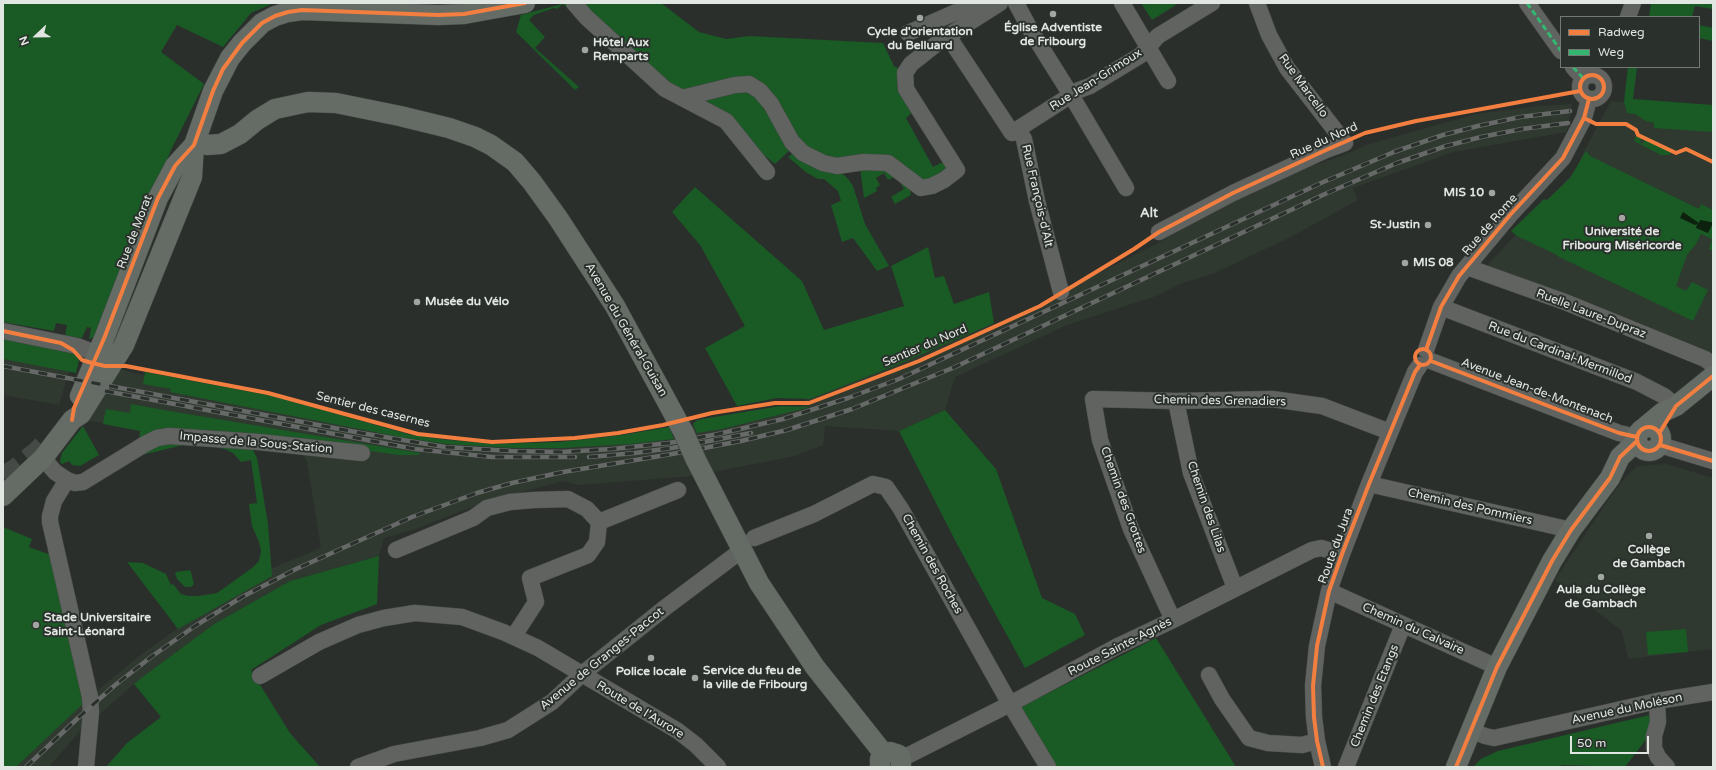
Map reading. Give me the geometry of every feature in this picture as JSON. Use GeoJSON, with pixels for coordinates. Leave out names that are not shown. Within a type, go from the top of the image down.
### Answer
{"type":"FeatureCollection","features":[{"type":"Feature","properties":{"kind":"main road"},"geometry":{"type":"LineString","coordinates":[[72,420],[74,408],[105,349],[195,142],[213,91],[230,58],[249,35],[262,23],[288,12],[317,10],[438,15],[464,14],[525,3]]}},
{"type":"Feature","properties":{"kind":"main road","name":"Avenue du Général-Guisan"},"geometry":{"type":"LineString","coordinates":[[195,142],[207,145],[221,144],[240,134],[257,120],[275,109],[308,102],[336,103],[449,128],[475,137],[491,145],[515,162],[532,182],[558,218],[615,306],[684,433],[695,458],[748,544],[759,583],[815,667],[892,762]]}},
{"type":"Feature","properties":{"kind":"main road"},"geometry":{"type":"LineString","coordinates":[[3,496],[43,458],[72,420],[82,412],[124,345],[192,177],[195,142]]}},
{"type":"Feature","properties":{"kind":"main road"},"geometry":{"type":"LineString","coordinates":[[1456,767],[1497,667],[1538,586],[1571,530],[1610,478],[1620,458],[1647,439],[1676,406],[1713,376]]}},
{"type":"Feature","properties":{"kind":"street"},"geometry":{"type":"LineString","coordinates":[[574,3],[586,17],[665,89],[726,121],[768,172]]}},
{"type":"Feature","properties":{"kind":"street"},"geometry":{"type":"LineString","coordinates":[[908,33],[977,3]]}},
{"type":"Feature","properties":{"kind":"street"},"geometry":{"type":"LineString","coordinates":[[682,98],[734,85],[749,84],[760,91],[771,104],[792,142],[823,164],[837,166],[864,162],[888,163],[921,188],[932,186],[944,180],[957,170],[906,89],[905,73],[911,64],[948,36],[1000,3]]}},
{"type":"Feature","properties":{"kind":"street"},"geometry":{"type":"LineString","coordinates":[[1016,3],[1031,31],[1126,188]]}},
{"type":"Feature","properties":{"kind":"street"},"geometry":{"type":"LineString","coordinates":[[1122,3],[1168,80]]}},
{"type":"Feature","properties":{"kind":"street","name":"Rue Jean-Grimoux"},"geometry":{"type":"LineString","coordinates":[[1018,129],[1079,90],[1090,86],[1141,55],[1158,36],[1212,3]]}},
{"type":"Feature","properties":{"kind":"street","name":"Rue Marcello"},"geometry":{"type":"LineString","coordinates":[[1258,3],[1269,36],[1287,68],[1345,143]]}},
{"type":"Feature","properties":{"kind":"street"},"geometry":{"type":"LineString","coordinates":[[1527,3],[1560,50]]}},
{"type":"Feature","properties":{"kind":"street"},"geometry":{"type":"LineString","coordinates":[[1628,16],[1633,3]]}},
{"type":"Feature","properties":{"kind":"street","name":"Rue François-d'Alt"},"geometry":{"type":"LineString","coordinates":[[948,36],[1012,133],[1018,129],[1024,139],[1036,201],[1061,292]]}},
{"type":"Feature","properties":{"kind":"street"},"geometry":{"type":"LineString","coordinates":[[1603,72],[1604,90],[1600,96],[1589,99],[1582,94],[1580,90],[1581,82],[1578,73],[1589,75],[1603,72]]}},
{"type":"Feature","properties":{"kind":"street","name":"Rue de Rome"},"geometry":{"type":"LineString","coordinates":[[1425,358],[1441,307],[1459,276],[1510,215],[1563,158],[1584,118],[1589,99]]}},
{"type":"Feature","properties":{"kind":"street","name":"Rue du Nord"},"geometry":{"type":"LineString","coordinates":[[1159,232],[1240,190],[1326,150],[1345,143]]}},
{"type":"Feature","properties":{"kind":"street","name":"Ruelle Laure-Dupraz"},"geometry":{"type":"LineString","coordinates":[[1467,267],[1566,302],[1705,359],[1713,364]]}},
{"type":"Feature","properties":{"kind":"street","name":"Rue du Cardinal-Mermillod"},"geometry":{"type":"LineString","coordinates":[[1441,307],[1637,382],[1664,396],[1676,406]]}},
{"type":"Feature","properties":{"kind":"street"},"geometry":{"type":"LineString","coordinates":[[3,331],[77,346],[105,349]]}},
{"type":"Feature","properties":{"kind":"street","name":"Route du Jura"},"geometry":{"type":"LineString","coordinates":[[1323,767],[1317,741],[1314,717],[1313,686],[1317,646],[1329,591],[1390,432],[1415,372],[1425,358]]}},
{"type":"Feature","properties":{"kind":"street","name":"Avenue Jean-de-Montenach"},"geometry":{"type":"LineString","coordinates":[[1425,358],[1619,433],[1647,439],[1713,461]]}},
{"type":"Feature","properties":{"kind":"street","name":"Chemin des Grenadiers"},"geometry":{"type":"LineString","coordinates":[[1093,399],[1272,399],[1322,406],[1390,432]]}},
{"type":"Feature","properties":{"kind":"street","name":"Chemin des Grottes"},"geometry":{"type":"LineString","coordinates":[[1093,399],[1100,440],[1131,529],[1173,620]]}},
{"type":"Feature","properties":{"kind":"street","name":"Chemin des Lilas"},"geometry":{"type":"LineString","coordinates":[[1176,400],[1191,473],[1235,588]]}},
{"type":"Feature","properties":{"kind":"street","name":"Impasse de la Sous-Station"},"geometry":{"type":"LineString","coordinates":[[67,480],[83,482],[139,447],[156,438],[169,436],[362,453]]}},
{"type":"Feature","properties":{"kind":"street"},"geometry":{"type":"LineString","coordinates":[[43,458],[55,472],[67,480],[54,501],[50,522],[90,697],[91,712],[86,767]]}},
{"type":"Feature","properties":{"kind":"street","name":"Chemin des Roches"},"geometry":{"type":"LineString","coordinates":[[748,544],[814,514],[873,484],[886,487],[901,509],[1010,704],[1048,767]]}},
{"type":"Feature","properties":{"kind":"street","name":"Chemin des Pommiers"},"geometry":{"type":"LineString","coordinates":[[1369,484],[1571,530]]}},
{"type":"Feature","properties":{"kind":"street"},"geometry":{"type":"LineString","coordinates":[[598,522],[678,490]]}},
{"type":"Feature","properties":{"kind":"street"},"geometry":{"type":"LineString","coordinates":[[396,550],[473,518],[487,508],[510,502],[568,499],[587,508],[598,522],[597,542],[588,555],[530,578],[536,602],[514,636]]}},
{"type":"Feature","properties":{"kind":"street","name":"Avenue de Granges-Paccot"},"geometry":{"type":"LineString","coordinates":[[358,767],[394,754],[480,738],[508,730],[552,702],[581,675],[666,606],[748,544]]}},
{"type":"Feature","properties":{"kind":"street","name":"Route Sainte-Agnès"},"geometry":{"type":"LineString","coordinates":[[892,762],[1010,704],[1116,647],[1312,550],[1321,548],[1342,554]]}},
{"type":"Feature","properties":{"kind":"street","name":"Chemin du Calvaire"},"geometry":{"type":"LineString","coordinates":[[1329,591],[1497,667]]}},
{"type":"Feature","properties":{"kind":"street","name":"Route de l'Aurore"},"geometry":{"type":"LineString","coordinates":[[260,676],[319,642],[358,625],[384,618],[415,614],[462,617],[514,636],[538,648],[581,675],[678,731],[696,745],[718,767]]}},
{"type":"Feature","properties":{"kind":"street","name":"Chemin des Etangs"},"geometry":{"type":"LineString","coordinates":[[1346,767],[1403,625]]}},
{"type":"Feature","properties":{"kind":"street"},"geometry":{"type":"LineString","coordinates":[[1209,675],[1222,699],[1249,738],[1268,743],[1302,745],[1317,741]]}},
{"type":"Feature","properties":{"kind":"street","name":"Avenue du Moléson"},"geometry":{"type":"LineString","coordinates":[[1471,730],[1494,738],[1657,701],[1713,692]]}},
{"type":"Feature","properties":{"kind":"street"},"geometry":{"type":"LineString","coordinates":[[1657,701],[1658,722],[1654,736],[1654,748],[1658,756],[1667,767]]}},
{"type":"Feature","properties":{"kind":"shaded area","name":"Université de Fribourg Miséricorde"},"geometry":{"type":"Polygon","coordinates":[[[1611,101],[1713,110],[1713,362],[1482,271],[1575,171],[1611,101]]]}},
{"type":"Feature","properties":{"kind":"shaded area"},"geometry":{"type":"Polygon","coordinates":[[[1572,104],[1566,132],[1453,152],[1353,188],[1358,200],[1289,238],[1212,274],[1180,284],[1156,296],[1067,325],[955,377],[945,410],[899,431],[825,426],[823,445],[795,456],[693,476],[579,485],[563,481],[485,502],[416,529],[384,538],[379,556],[290,581],[214,624],[134,684],[80,731],[49,767],[16,767],[93,694],[138,657],[220,598],[255,575],[321,548],[307,462],[303,455],[259,442],[88,421],[118,369],[269,406],[493,446],[620,440],[713,421],[800,407],[812,390],[956,324],[1000,324],[1040,306],[1061,292],[1164,240],[1233,193],[1347,154],[1366,145],[1476,114],[1538,106],[1572,104]]]}},
{"type":"Feature","properties":{"kind":"shaded area"},"geometry":{"type":"Polygon","coordinates":[[[1683,212],[1699,223],[1700,220],[1713,223],[1708,233],[1696,228],[1697,224],[1695,225],[1680,218],[1683,212]]]}},
{"type":"Feature","properties":{"kind":"shaded area"},"geometry":{"type":"Polygon","coordinates":[[[3,346],[73,358],[59,405],[3,395],[3,346]]]}},
{"type":"Feature","properties":{"kind":"shaded area","name":"Collège de Gambach"},"geometry":{"type":"Polygon","coordinates":[[[1666,464],[1713,478],[1713,649],[1628,659],[1622,631],[1555,580],[1613,493],[1626,477],[1637,466],[1666,464]]]}},
{"type":"Feature","properties":{"kind":"green space"},"geometry":{"type":"Polygon","coordinates":[[[3,3],[274,3],[251,13],[223,47],[177,25],[161,52],[204,84],[171,150],[100,329],[94,337],[89,339],[91,328],[87,327],[82,338],[65,336],[67,325],[56,323],[54,331],[3,322],[3,3]]]}},
{"type":"Feature","properties":{"kind":"green space"},"geometry":{"type":"Polygon","coordinates":[[[566,3],[579,17],[576,19],[574,12],[571,12],[563,4],[557,9],[554,8],[534,15],[529,20],[545,37],[535,48],[579,87],[575,90],[516,32],[521,15],[566,3]]]}},
{"type":"Feature","properties":{"kind":"green space"},"geometry":{"type":"Polygon","coordinates":[[[581,3],[661,3],[699,32],[726,39],[749,36],[883,43],[894,66],[898,68],[897,87],[913,112],[906,118],[933,167],[945,161],[947,171],[941,177],[923,180],[913,175],[836,162],[803,148],[762,87],[688,93],[671,89],[581,3]]]}},
{"type":"Feature","properties":{"kind":"green space"},"geometry":{"type":"Polygon","coordinates":[[[1141,3],[1179,3],[1152,20],[1141,3]]]}},
{"type":"Feature","properties":{"kind":"green space"},"geometry":{"type":"Polygon","coordinates":[[[1651,3],[1713,3],[1713,9],[1695,6],[1692,16],[1649,16],[1651,3]]]}},
{"type":"Feature","properties":{"kind":"green space"},"geometry":{"type":"Polygon","coordinates":[[[1700,25],[1713,28],[1713,41],[1700,38],[1700,25]]]}},
{"type":"Feature","properties":{"kind":"green space"},"geometry":{"type":"Polygon","coordinates":[[[1628,68],[1637,68],[1633,99],[1713,105],[1713,132],[1654,128],[1654,123],[1646,121],[1635,114],[1627,113],[1624,102],[1628,68]]]}},
{"type":"Feature","properties":{"kind":"green space"},"geometry":{"type":"Polygon","coordinates":[[[730,89],[756,93],[790,150],[775,164],[697,100],[730,89]]]}},
{"type":"Feature","properties":{"kind":"green space"},"geometry":{"type":"Polygon","coordinates":[[[1636,136],[1642,138],[1640,142],[1642,144],[1645,140],[1672,153],[1668,155],[1661,155],[1634,141],[1636,136]]]}},
{"type":"Feature","properties":{"kind":"green space"},"geometry":{"type":"Polygon","coordinates":[[[1586,151],[1590,156],[1699,209],[1701,204],[1713,210],[1713,251],[1709,249],[1712,239],[1701,234],[1696,244],[1687,255],[1676,286],[1686,291],[1692,282],[1708,290],[1693,321],[1557,256],[1517,236],[1511,231],[1544,199],[1547,200],[1570,178],[1586,151]]]}},
{"type":"Feature","properties":{"kind":"green space"},"geometry":{"type":"Polygon","coordinates":[[[792,154],[844,175],[849,180],[853,186],[865,224],[889,266],[877,271],[853,238],[842,242],[831,205],[841,201],[838,191],[824,179],[818,179],[807,173],[788,157],[792,154]]]}},
{"type":"Feature","properties":{"kind":"green space"},"geometry":{"type":"Polygon","coordinates":[[[875,167],[886,169],[896,174],[910,189],[911,195],[895,204],[891,197],[904,189],[896,176],[888,180],[884,173],[876,178],[880,185],[876,188],[877,191],[864,198],[860,168],[875,167]]]}},
{"type":"Feature","properties":{"kind":"green space"},"geometry":{"type":"Polygon","coordinates":[[[695,187],[802,281],[824,330],[904,306],[891,266],[928,247],[935,278],[944,276],[954,304],[989,292],[994,323],[897,365],[810,399],[777,398],[737,406],[705,348],[745,326],[700,245],[672,212],[695,187]]]}},
{"type":"Feature","properties":{"kind":"green space"},"geometry":{"type":"Polygon","coordinates":[[[3,339],[71,351],[79,360],[76,373],[3,359],[3,339]]]}},
{"type":"Feature","properties":{"kind":"green space"},"geometry":{"type":"Polygon","coordinates":[[[145,372],[273,396],[411,435],[447,440],[493,444],[560,442],[622,435],[669,427],[674,439],[631,444],[561,448],[514,448],[446,444],[400,437],[170,392],[171,389],[143,384],[145,372]]]}},
{"type":"Feature","properties":{"kind":"green space"},"geometry":{"type":"Polygon","coordinates":[[[131,404],[420,453],[419,455],[398,455],[349,448],[139,440],[140,431],[103,424],[106,409],[130,413],[131,404]]]}},
{"type":"Feature","properties":{"kind":"green space"},"geometry":{"type":"Polygon","coordinates":[[[780,406],[810,407],[722,429],[697,433],[693,424],[697,420],[780,406]]]}},
{"type":"Feature","properties":{"kind":"green space"},"geometry":{"type":"Polygon","coordinates":[[[945,410],[996,469],[1042,598],[1075,614],[1085,635],[1025,668],[957,544],[899,431],[945,410]]]}},
{"type":"Feature","properties":{"kind":"green space"},"geometry":{"type":"Polygon","coordinates":[[[83,426],[99,455],[80,466],[72,465],[69,461],[62,464],[60,462],[62,453],[83,426]]]}},
{"type":"Feature","properties":{"kind":"green space"},"geometry":{"type":"Polygon","coordinates":[[[166,440],[246,445],[253,450],[257,458],[268,524],[272,576],[178,629],[127,562],[143,563],[166,574],[171,585],[173,584],[181,594],[198,596],[217,593],[252,568],[259,561],[261,551],[252,526],[249,504],[257,503],[251,460],[241,462],[233,453],[225,449],[192,443],[129,458],[166,440]]]}},
{"type":"Feature","properties":{"kind":"green space","name":"Stade Universitaire Saint-Léonard"},"geometry":{"type":"Polygon","coordinates":[[[3,527],[32,539],[29,547],[51,555],[85,702],[16,767],[3,767],[3,527]]]}},
{"type":"Feature","properties":{"kind":"green space"},"geometry":{"type":"Polygon","coordinates":[[[379,556],[377,604],[321,625],[251,670],[290,733],[320,767],[106,767],[127,743],[161,717],[134,684],[140,679],[214,624],[290,581],[379,556]]]}},
{"type":"Feature","properties":{"kind":"green space"},"geometry":{"type":"Polygon","coordinates":[[[190,570],[194,584],[191,587],[185,587],[177,579],[175,573],[190,570]]]}},
{"type":"Feature","properties":{"kind":"green space"},"geometry":{"type":"Polygon","coordinates":[[[1686,629],[1688,652],[1648,655],[1646,632],[1686,629]]]}},
{"type":"Feature","properties":{"kind":"green space"},"geometry":{"type":"Polygon","coordinates":[[[1156,638],[1236,767],[1053,767],[1017,709],[1156,638]]]}},
{"type":"Feature","properties":{"kind":"green space"},"geometry":{"type":"Polygon","coordinates":[[[1654,714],[1648,737],[1625,767],[1561,765],[1561,767],[1473,767],[1481,759],[1498,751],[1654,714]]]}},
{"type":"Feature","properties":{"kind":"tunnel"},"geometry":{"type":"LineString","coordinates":[[3,476],[15,469],[45,443]]}},
{"type":"Feature","properties":{"kind":"railway"},"geometry":{"type":"LineString","coordinates":[[3,366],[361,433],[445,447],[561,452],[612,449],[669,443],[718,434],[783,419],[848,398],[899,379],[1321,183],[1394,152],[1443,135],[1478,126],[1520,117],[1570,111]]}},
{"type":"Feature","properties":{"kind":"railway"},"geometry":{"type":"LineString","coordinates":[[26,767],[114,686],[151,657],[195,626],[242,597],[296,569],[412,517],[477,493],[512,483],[563,472],[741,441],[787,430],[852,409],[955,367],[1325,194],[1397,163],[1446,146],[1481,137],[1522,129],[1568,123]]}},
{"type":"Feature","properties":{"kind":"railway"},"geometry":{"type":"LineString","coordinates":[[105,391],[415,449],[492,457],[575,457]]}},
{"type":"Feature","properties":{"kind":"railway"},"geometry":{"type":"LineString","coordinates":[[589,457],[672,448],[751,433]]}},
{"type":"Feature","properties":{"kind":"marked path"},"geometry":{"type":"LineString","coordinates":[[1527,3],[1560,50]]}},
{"type":"Feature","properties":{"kind":"marked path"},"geometry":{"type":"LineString","coordinates":[[1574,68],[1583,78]]}},
{"type":"Feature","properties":{"kind":"cycle path","name":"Rue de Morat"},"geometry":{"type":"LineString","coordinates":[[72,420],[74,408],[105,336],[158,198],[175,166],[194,145],[213,91],[223,69],[242,43],[262,23],[275,16],[302,10],[438,15],[464,14],[525,3]]}},
{"type":"Feature","properties":{"kind":"cycle path"},"geometry":{"type":"LineString","coordinates":[[1592,75],[1601,78],[1604,87],[1601,96],[1592,99],[1583,96],[1580,87],[1583,78],[1592,75]]}},
{"type":"Feature","properties":{"kind":"cycle path","name":"Sentier du Nord"},"geometry":{"type":"LineString","coordinates":[[3,331],[61,343],[73,350],[82,360],[92,363],[105,366],[126,366],[268,393],[418,434],[492,442],[575,438],[618,433],[663,425],[712,413],[775,403],[809,403],[919,361],[1040,306],[1134,249],[1159,232],[1233,193],[1365,133],[1416,121],[1580,91]]}},
{"type":"Feature","properties":{"kind":"cycle path"},"geometry":{"type":"LineString","coordinates":[[1426,350],[1441,307],[1459,276],[1510,215],[1563,158],[1584,118],[1589,99]]}},
{"type":"Feature","properties":{"kind":"cycle path"},"geometry":{"type":"LineString","coordinates":[[1584,118],[1596,124],[1626,124],[1636,130],[1638,135],[1676,153],[1686,149],[1713,162]]}},
{"type":"Feature","properties":{"kind":"cycle path"},"geometry":{"type":"LineString","coordinates":[[1420,349],[1426,349],[1431,354],[1431,357],[1429,363],[1426,365],[1420,365],[1415,360],[1415,354],[1420,349]]}},
{"type":"Feature","properties":{"kind":"cycle path"},"geometry":{"type":"LineString","coordinates":[[1431,361],[1619,433],[1637,437]]}},
{"type":"Feature","properties":{"kind":"cycle path"},"geometry":{"type":"LineString","coordinates":[[1323,767],[1317,741],[1314,717],[1313,686],[1317,646],[1329,591],[1369,484],[1415,372],[1420,365]]}},
{"type":"Feature","properties":{"kind":"cycle path"},"geometry":{"type":"LineString","coordinates":[[1660,432],[1676,406],[1713,376]]}},
{"type":"Feature","properties":{"kind":"cycle path"},"geometry":{"type":"LineString","coordinates":[[1649,427],[1658,430],[1661,439],[1658,448],[1649,451],[1640,448],[1637,439],[1640,430],[1649,427]]}},
{"type":"Feature","properties":{"kind":"cycle path"},"geometry":{"type":"LineString","coordinates":[[1456,767],[1497,667],[1552,561],[1571,530],[1610,478],[1620,457],[1637,441]]}},
{"type":"Feature","properties":{"kind":"cycle path"},"geometry":{"type":"LineString","coordinates":[[1660,445],[1713,461]]}},
{"type":"Feature","properties":{"kind":"place","name":"Église Adventiste de Fribourg"},"geometry":{"type":"Point","coordinates":[1053,14]}},
{"type":"Feature","properties":{"kind":"place","name":"Cycle d'orientation du Belluard"},"geometry":{"type":"Point","coordinates":[920,18]}},
{"type":"Feature","properties":{"kind":"place","name":"Hôtel Aux Remparts"},"geometry":{"type":"Point","coordinates":[585,50]}},
{"type":"Feature","properties":{"kind":"place","name":"MIS 10"},"geometry":{"type":"Point","coordinates":[1492,193]}},
{"type":"Feature","properties":{"kind":"place","name":"Université de Fribourg Miséricorde"},"geometry":{"type":"Point","coordinates":[1622,218]}},
{"type":"Feature","properties":{"kind":"place","name":"St-Justin"},"geometry":{"type":"Point","coordinates":[1428,225]}},
{"type":"Feature","properties":{"kind":"place","name":"MIS 08"},"geometry":{"type":"Point","coordinates":[1405,263]}},
{"type":"Feature","properties":{"kind":"place","name":"Musée du Vélo"},"geometry":{"type":"Point","coordinates":[417,302]}},
{"type":"Feature","properties":{"kind":"place","name":"Collège de Gambach"},"geometry":{"type":"Point","coordinates":[1649,536]}},
{"type":"Feature","properties":{"kind":"place","name":"Aula du Collège de Gambach"},"geometry":{"type":"Point","coordinates":[1601,577]}},
{"type":"Feature","properties":{"kind":"place","name":"Stade Universitaire Saint-Léonard"},"geometry":{"type":"Point","coordinates":[36,625]}},
{"type":"Feature","properties":{"kind":"place","name":"Police locale"},"geometry":{"type":"Point","coordinates":[651,658]}},
{"type":"Feature","properties":{"kind":"place","name":"Service du feu de la ville de Fribourg"},"geometry":{"type":"Point","coordinates":[695,678]}},
{"type":"Feature","properties":{"kind":"district","name":"Alt"},"geometry":{"type":"Point","coordinates":[1149,214]}}]}
